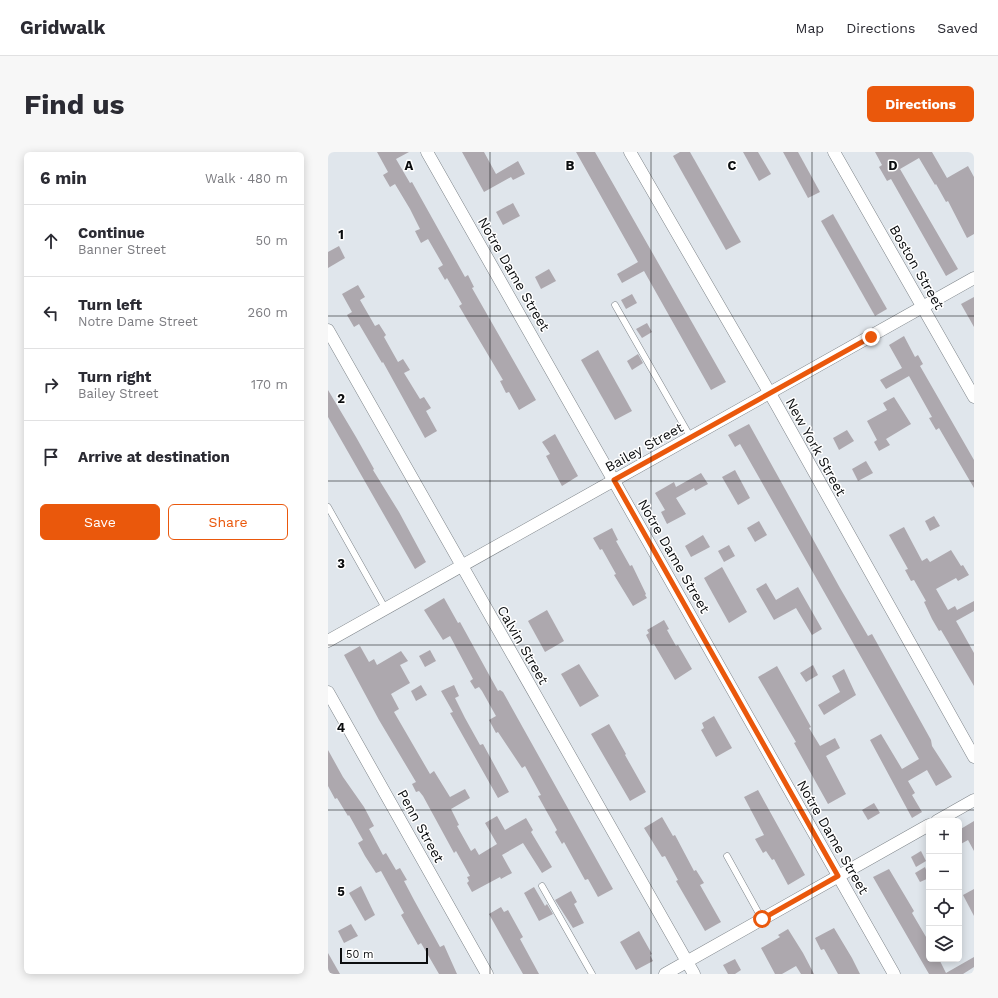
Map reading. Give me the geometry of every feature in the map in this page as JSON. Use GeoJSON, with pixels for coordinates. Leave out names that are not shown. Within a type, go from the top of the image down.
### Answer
{"type":"FeatureCollection","features":[{"type":"Feature","properties":{"kind":"street","name":"Notre Dame Street"},"geometry":{"type":"LineString","coordinates":[[427,152],[894,974]]}},
{"type":"Feature","properties":{"kind":"street","name":"New York Street"},"geometry":{"type":"LineString","coordinates":[[630,152],[974,757]]}},
{"type":"Feature","properties":{"kind":"street","name":"Boston Street"},"geometry":{"type":"LineString","coordinates":[[834,152],[974,398]]}},
{"type":"Feature","properties":{"kind":"street","name":"Bailey Street"},"geometry":{"type":"LineString","coordinates":[[328,641],[614,480],[769,395],[974,278]]}},
{"type":"Feature","properties":{"kind":"street","name":"Calvin Street"},"geometry":{"type":"LineString","coordinates":[[328,330],[694,974]]}},
{"type":"Feature","properties":{"kind":"street","name":"Penn Street"},"geometry":{"type":"LineString","coordinates":[[328,692],[488,974]]}},
{"type":"Feature","properties":{"kind":"street"},"geometry":{"type":"LineString","coordinates":[[942,818],[974,800]]}},
{"type":"Feature","properties":{"kind":"street"},"geometry":{"type":"LineString","coordinates":[[665,974],[926,827]]}},
{"type":"Feature","properties":{"kind":"lane"},"geometry":{"type":"LineString","coordinates":[[615,305],[691,438]]}},
{"type":"Feature","properties":{"kind":"lane"},"geometry":{"type":"LineString","coordinates":[[328,507],[385,608]]}},
{"type":"Feature","properties":{"kind":"lane"},"geometry":{"type":"LineString","coordinates":[[727,856],[762,919]]}},
{"type":"Feature","properties":{"kind":"lane"},"geometry":{"type":"LineString","coordinates":[[542,886],[592,974]]}},
{"type":"Feature","properties":{"kind":"building"},"geometry":{"type":"Polygon","coordinates":[[[377,152],[409,152],[396,159],[410,183],[412,182],[465,277],[468,275],[474,287],[472,288],[536,400],[519,410],[509,392],[506,393],[500,381],[503,380],[459,306],[462,304],[447,278],[445,280],[438,268],[443,265],[428,239],[421,243],[415,231],[420,229],[410,209],[395,184],[390,187],[383,175],[388,172],[377,152]]]}},
{"type":"Feature","properties":{"kind":"building"},"geometry":{"type":"Polygon","coordinates":[[[462,152],[484,152],[496,174],[518,161],[525,174],[513,180],[511,177],[484,192],[462,152]]]}},
{"type":"Feature","properties":{"kind":"building"},"geometry":{"type":"Polygon","coordinates":[[[576,152],[595,152],[726,382],[711,390],[644,271],[622,283],[617,274],[638,262],[576,152]]]}},
{"type":"Feature","properties":{"kind":"building"},"geometry":{"type":"Polygon","coordinates":[[[680,152],[690,152],[741,242],[726,250],[673,156],[680,152]]]}},
{"type":"Feature","properties":{"kind":"building"},"geometry":{"type":"Polygon","coordinates":[[[743,152],[758,152],[771,174],[759,181],[743,152]]]}},
{"type":"Feature","properties":{"kind":"building"},"geometry":{"type":"Polygon","coordinates":[[[783,152],[798,152],[820,192],[808,198],[783,152]]]}},
{"type":"Feature","properties":{"kind":"building"},"geometry":{"type":"Polygon","coordinates":[[[875,152],[932,152],[947,178],[968,166],[974,177],[974,234],[967,238],[948,201],[946,202],[919,158],[900,169],[958,269],[946,276],[891,179],[887,181],[879,167],[882,165],[875,152]]]}},
{"type":"Feature","properties":{"kind":"building"},"geometry":{"type":"Polygon","coordinates":[[[513,203],[520,216],[503,225],[496,212],[513,203]]]}},
{"type":"Feature","properties":{"kind":"building"},"geometry":{"type":"Polygon","coordinates":[[[833,214],[887,309],[875,316],[821,221],[833,214]]]}},
{"type":"Feature","properties":{"kind":"building"},"geometry":{"type":"Polygon","coordinates":[[[339,246],[345,258],[328,268],[328,252],[339,246]]]}},
{"type":"Feature","properties":{"kind":"building"},"geometry":{"type":"Polygon","coordinates":[[[549,269],[556,281],[541,289],[535,277],[549,269]]]}},
{"type":"Feature","properties":{"kind":"building"},"geometry":{"type":"Polygon","coordinates":[[[358,285],[365,297],[360,300],[375,326],[379,324],[386,335],[384,337],[398,362],[403,359],[410,370],[404,373],[420,399],[424,397],[431,408],[426,411],[437,431],[425,438],[383,362],[382,363],[359,324],[354,327],[347,315],[352,312],[342,294],[358,285]]]}},
{"type":"Feature","properties":{"kind":"building"},"geometry":{"type":"Polygon","coordinates":[[[632,294],[637,303],[626,309],[621,300],[632,294]]]}},
{"type":"Feature","properties":{"kind":"building"},"geometry":{"type":"Polygon","coordinates":[[[974,297],[974,327],[961,304],[974,297]]]}},
{"type":"Feature","properties":{"kind":"building"},"geometry":{"type":"Polygon","coordinates":[[[647,323],[652,332],[642,338],[636,329],[647,323]]]}},
{"type":"Feature","properties":{"kind":"building"},"geometry":{"type":"Polygon","coordinates":[[[904,336],[915,357],[918,355],[923,364],[920,366],[974,460],[974,488],[939,428],[936,430],[929,418],[932,417],[909,376],[886,389],[880,380],[902,368],[889,345],[904,336]]]}},
{"type":"Feature","properties":{"kind":"building"},"geometry":{"type":"Polygon","coordinates":[[[598,350],[632,411],[615,420],[581,360],[598,350]]]}},
{"type":"Feature","properties":{"kind":"building"},"geometry":{"type":"Polygon","coordinates":[[[638,354],[643,363],[632,370],[627,361],[638,354]]]}},
{"type":"Feature","properties":{"kind":"building"},"geometry":{"type":"Polygon","coordinates":[[[328,390],[374,469],[373,470],[399,512],[426,562],[415,569],[328,417],[328,390]]]}},
{"type":"Feature","properties":{"kind":"building"},"geometry":{"type":"Polygon","coordinates":[[[894,397],[911,424],[886,439],[890,445],[879,451],[874,442],[877,440],[867,421],[887,410],[883,403],[894,397]]]}},
{"type":"Feature","properties":{"kind":"building"},"geometry":{"type":"Polygon","coordinates":[[[749,424],[840,588],[868,636],[872,634],[931,740],[932,746],[952,777],[936,786],[927,770],[908,781],[915,793],[912,795],[922,812],[912,818],[870,740],[881,734],[902,769],[919,759],[740,444],[735,447],[728,435],[749,424]]]}},
{"type":"Feature","properties":{"kind":"building"},"geometry":{"type":"Polygon","coordinates":[[[847,430],[854,441],[839,450],[833,438],[847,430]]]}},
{"type":"Feature","properties":{"kind":"building"},"geometry":{"type":"Polygon","coordinates":[[[555,434],[578,476],[562,486],[546,456],[550,454],[542,442],[555,434]]]}},
{"type":"Feature","properties":{"kind":"building"},"geometry":{"type":"Polygon","coordinates":[[[866,461],[873,473],[858,481],[852,469],[866,461]]]}},
{"type":"Feature","properties":{"kind":"building"},"geometry":{"type":"Polygon","coordinates":[[[735,470],[750,498],[738,505],[722,477],[735,470]]]}},
{"type":"Feature","properties":{"kind":"building"},"geometry":{"type":"Polygon","coordinates":[[[701,473],[708,484],[695,491],[694,488],[676,498],[686,514],[667,524],[661,512],[665,510],[655,493],[674,482],[676,487],[701,473]]]}},
{"type":"Feature","properties":{"kind":"building"},"geometry":{"type":"Polygon","coordinates":[[[934,516],[940,526],[930,531],[925,521],[934,516]]]}},
{"type":"Feature","properties":{"kind":"building"},"geometry":{"type":"Polygon","coordinates":[[[759,521],[767,535],[755,542],[747,528],[759,521]]]}},
{"type":"Feature","properties":{"kind":"building"},"geometry":{"type":"Polygon","coordinates":[[[904,527],[922,561],[927,558],[930,562],[951,550],[961,566],[963,565],[969,575],[958,581],[956,578],[936,589],[948,610],[955,606],[957,610],[974,601],[974,611],[956,621],[974,653],[974,686],[941,630],[939,631],[932,619],[924,602],[926,601],[914,580],[911,581],[905,570],[908,569],[889,535],[904,527]]]}},
{"type":"Feature","properties":{"kind":"building"},"geometry":{"type":"Polygon","coordinates":[[[612,528],[618,540],[616,541],[630,566],[632,565],[646,594],[645,595],[647,598],[633,606],[614,575],[616,574],[602,549],[600,550],[593,538],[612,528]]]}},
{"type":"Feature","properties":{"kind":"building"},"geometry":{"type":"Polygon","coordinates":[[[703,535],[710,547],[691,557],[685,546],[703,535]]]}},
{"type":"Feature","properties":{"kind":"building"},"geometry":{"type":"Polygon","coordinates":[[[729,545],[735,556],[724,562],[718,551],[729,545]]]}},
{"type":"Feature","properties":{"kind":"building"},"geometry":{"type":"Polygon","coordinates":[[[722,567],[747,612],[729,623],[704,578],[722,567]]]}},
{"type":"Feature","properties":{"kind":"building"},"geometry":{"type":"Polygon","coordinates":[[[766,583],[776,600],[798,587],[822,629],[812,635],[796,608],[774,620],[756,589],[766,583]]]}},
{"type":"Feature","properties":{"kind":"building"},"geometry":{"type":"Polygon","coordinates":[[[444,598],[458,623],[460,622],[498,691],[500,690],[503,692],[613,889],[598,897],[588,879],[585,880],[564,842],[562,844],[555,832],[557,830],[538,796],[541,795],[525,766],[522,768],[498,732],[496,733],[489,720],[496,716],[482,691],[479,687],[475,689],[470,681],[473,679],[450,636],[443,640],[424,610],[444,598]]]}},
{"type":"Feature","properties":{"kind":"building"},"geometry":{"type":"Polygon","coordinates":[[[547,610],[564,641],[545,652],[528,621],[547,610]]]}},
{"type":"Feature","properties":{"kind":"building"},"geometry":{"type":"Polygon","coordinates":[[[664,620],[669,629],[667,630],[676,646],[678,645],[692,669],[675,680],[654,644],[651,645],[646,635],[649,633],[647,630],[664,620]]]}},
{"type":"Feature","properties":{"kind":"building"},"geometry":{"type":"Polygon","coordinates":[[[360,646],[369,662],[374,659],[377,665],[401,651],[408,661],[400,665],[410,683],[391,694],[399,709],[394,712],[430,774],[434,771],[450,797],[465,789],[470,798],[451,809],[459,825],[457,826],[471,851],[475,848],[479,855],[497,844],[485,823],[497,816],[505,830],[526,818],[533,830],[531,832],[552,867],[542,873],[523,843],[502,855],[512,873],[501,879],[500,877],[472,892],[467,883],[469,881],[467,877],[470,876],[456,851],[454,853],[423,796],[419,791],[416,792],[412,784],[416,782],[379,720],[344,655],[360,646]]]}},
{"type":"Feature","properties":{"kind":"building"},"geometry":{"type":"Polygon","coordinates":[[[430,650],[436,661],[425,667],[419,656],[430,650]]]}},
{"type":"Feature","properties":{"kind":"building"},"geometry":{"type":"Polygon","coordinates":[[[579,664],[599,696],[580,707],[561,674],[579,664]]]}},
{"type":"Feature","properties":{"kind":"building"},"geometry":{"type":"Polygon","coordinates":[[[813,665],[818,675],[806,682],[800,673],[813,665]]]}},
{"type":"Feature","properties":{"kind":"building"},"geometry":{"type":"Polygon","coordinates":[[[777,666],[820,746],[835,738],[840,748],[826,756],[846,794],[828,804],[794,743],[796,742],[758,677],[777,666]]]}},
{"type":"Feature","properties":{"kind":"building"},"geometry":{"type":"Polygon","coordinates":[[[844,669],[856,695],[824,715],[818,705],[840,692],[832,676],[844,669]]]}},
{"type":"Feature","properties":{"kind":"building"},"geometry":{"type":"Polygon","coordinates":[[[421,685],[427,695],[416,701],[411,691],[421,685]]]}},
{"type":"Feature","properties":{"kind":"building"},"geometry":{"type":"Polygon","coordinates":[[[454,685],[459,696],[455,698],[465,718],[480,745],[483,744],[509,792],[498,798],[450,713],[453,712],[441,691],[454,685]]]}},
{"type":"Feature","properties":{"kind":"building"},"geometry":{"type":"Polygon","coordinates":[[[714,716],[732,748],[716,757],[701,730],[704,728],[702,723],[714,716]]]}},
{"type":"Feature","properties":{"kind":"building"},"geometry":{"type":"Polygon","coordinates":[[[609,724],[646,792],[630,801],[591,734],[609,724]]]}},
{"type":"Feature","properties":{"kind":"building"},"geometry":{"type":"Polygon","coordinates":[[[328,750],[343,777],[364,807],[374,826],[369,829],[383,855],[386,853],[396,870],[400,868],[407,880],[404,881],[414,900],[440,947],[444,945],[457,974],[439,974],[421,943],[418,945],[401,915],[404,913],[381,871],[376,873],[365,856],[358,843],[363,840],[349,815],[348,816],[337,798],[335,799],[328,786],[328,750]]]}},
{"type":"Feature","properties":{"kind":"building"},"geometry":{"type":"Polygon","coordinates":[[[758,790],[805,875],[788,885],[774,859],[772,860],[766,851],[763,853],[755,839],[764,835],[744,797],[758,790]]]}},
{"type":"Feature","properties":{"kind":"building"},"geometry":{"type":"Polygon","coordinates":[[[874,803],[880,813],[868,820],[862,810],[874,803]]]}},
{"type":"Feature","properties":{"kind":"building"},"geometry":{"type":"Polygon","coordinates":[[[662,817],[673,836],[675,835],[694,871],[696,870],[704,883],[700,885],[721,922],[705,931],[676,881],[678,880],[665,856],[662,857],[644,828],[662,817]]]}},
{"type":"Feature","properties":{"kind":"building"},"geometry":{"type":"Polygon","coordinates":[[[974,821],[974,851],[968,840],[962,843],[962,828],[974,821]]]}},
{"type":"Feature","properties":{"kind":"building"},"geometry":{"type":"Polygon","coordinates":[[[921,851],[926,861],[916,867],[911,857],[921,851]]]}},
{"type":"Feature","properties":{"kind":"building"},"geometry":{"type":"Polygon","coordinates":[[[925,867],[926,879],[920,882],[915,873],[925,867]]]}},
{"type":"Feature","properties":{"kind":"building"},"geometry":{"type":"Polygon","coordinates":[[[889,869],[914,911],[912,913],[926,937],[926,962],[940,962],[946,973],[974,957],[974,967],[963,974],[929,974],[873,877],[889,869]]]}},
{"type":"Feature","properties":{"kind":"building"},"geometry":{"type":"Polygon","coordinates":[[[361,886],[375,915],[365,921],[349,893],[361,886]]]}},
{"type":"Feature","properties":{"kind":"building"},"geometry":{"type":"Polygon","coordinates":[[[534,887],[545,906],[547,904],[553,914],[539,921],[524,893],[534,887]]]}},
{"type":"Feature","properties":{"kind":"building"},"geometry":{"type":"Polygon","coordinates":[[[974,889],[974,916],[963,895],[974,889]]]}},
{"type":"Feature","properties":{"kind":"building"},"geometry":{"type":"Polygon","coordinates":[[[571,891],[577,902],[574,904],[584,923],[573,928],[555,900],[571,891]]]}},
{"type":"Feature","properties":{"kind":"building"},"geometry":{"type":"Polygon","coordinates":[[[501,907],[504,912],[508,910],[523,937],[520,939],[539,974],[523,974],[507,946],[489,914],[501,907]]]}},
{"type":"Feature","properties":{"kind":"building"},"geometry":{"type":"Polygon","coordinates":[[[351,924],[358,936],[344,943],[338,931],[351,924]]]}},
{"type":"Feature","properties":{"kind":"building"},"geometry":{"type":"Polygon","coordinates":[[[834,928],[860,974],[838,974],[824,949],[821,950],[815,938],[834,928]]]}},
{"type":"Feature","properties":{"kind":"building"},"geometry":{"type":"Polygon","coordinates":[[[788,929],[814,974],[801,974],[796,966],[782,974],[775,974],[761,948],[780,937],[778,935],[788,929]]]}},
{"type":"Feature","properties":{"kind":"building"},"geometry":{"type":"Polygon","coordinates":[[[639,931],[652,954],[650,955],[653,961],[636,970],[620,942],[639,931]]]}},
{"type":"Feature","properties":{"kind":"building"},"geometry":{"type":"Polygon","coordinates":[[[328,953],[340,974],[328,974],[328,953]]]}},
{"type":"Feature","properties":{"kind":"building"},"geometry":{"type":"Polygon","coordinates":[[[735,959],[741,970],[735,974],[728,974],[723,965],[735,959]]]}},
{"type":"Feature","properties":{"kind":"route"},"geometry":{"type":"LineString","coordinates":[[762,919],[838,876],[614,480],[871,337]]}}]}
